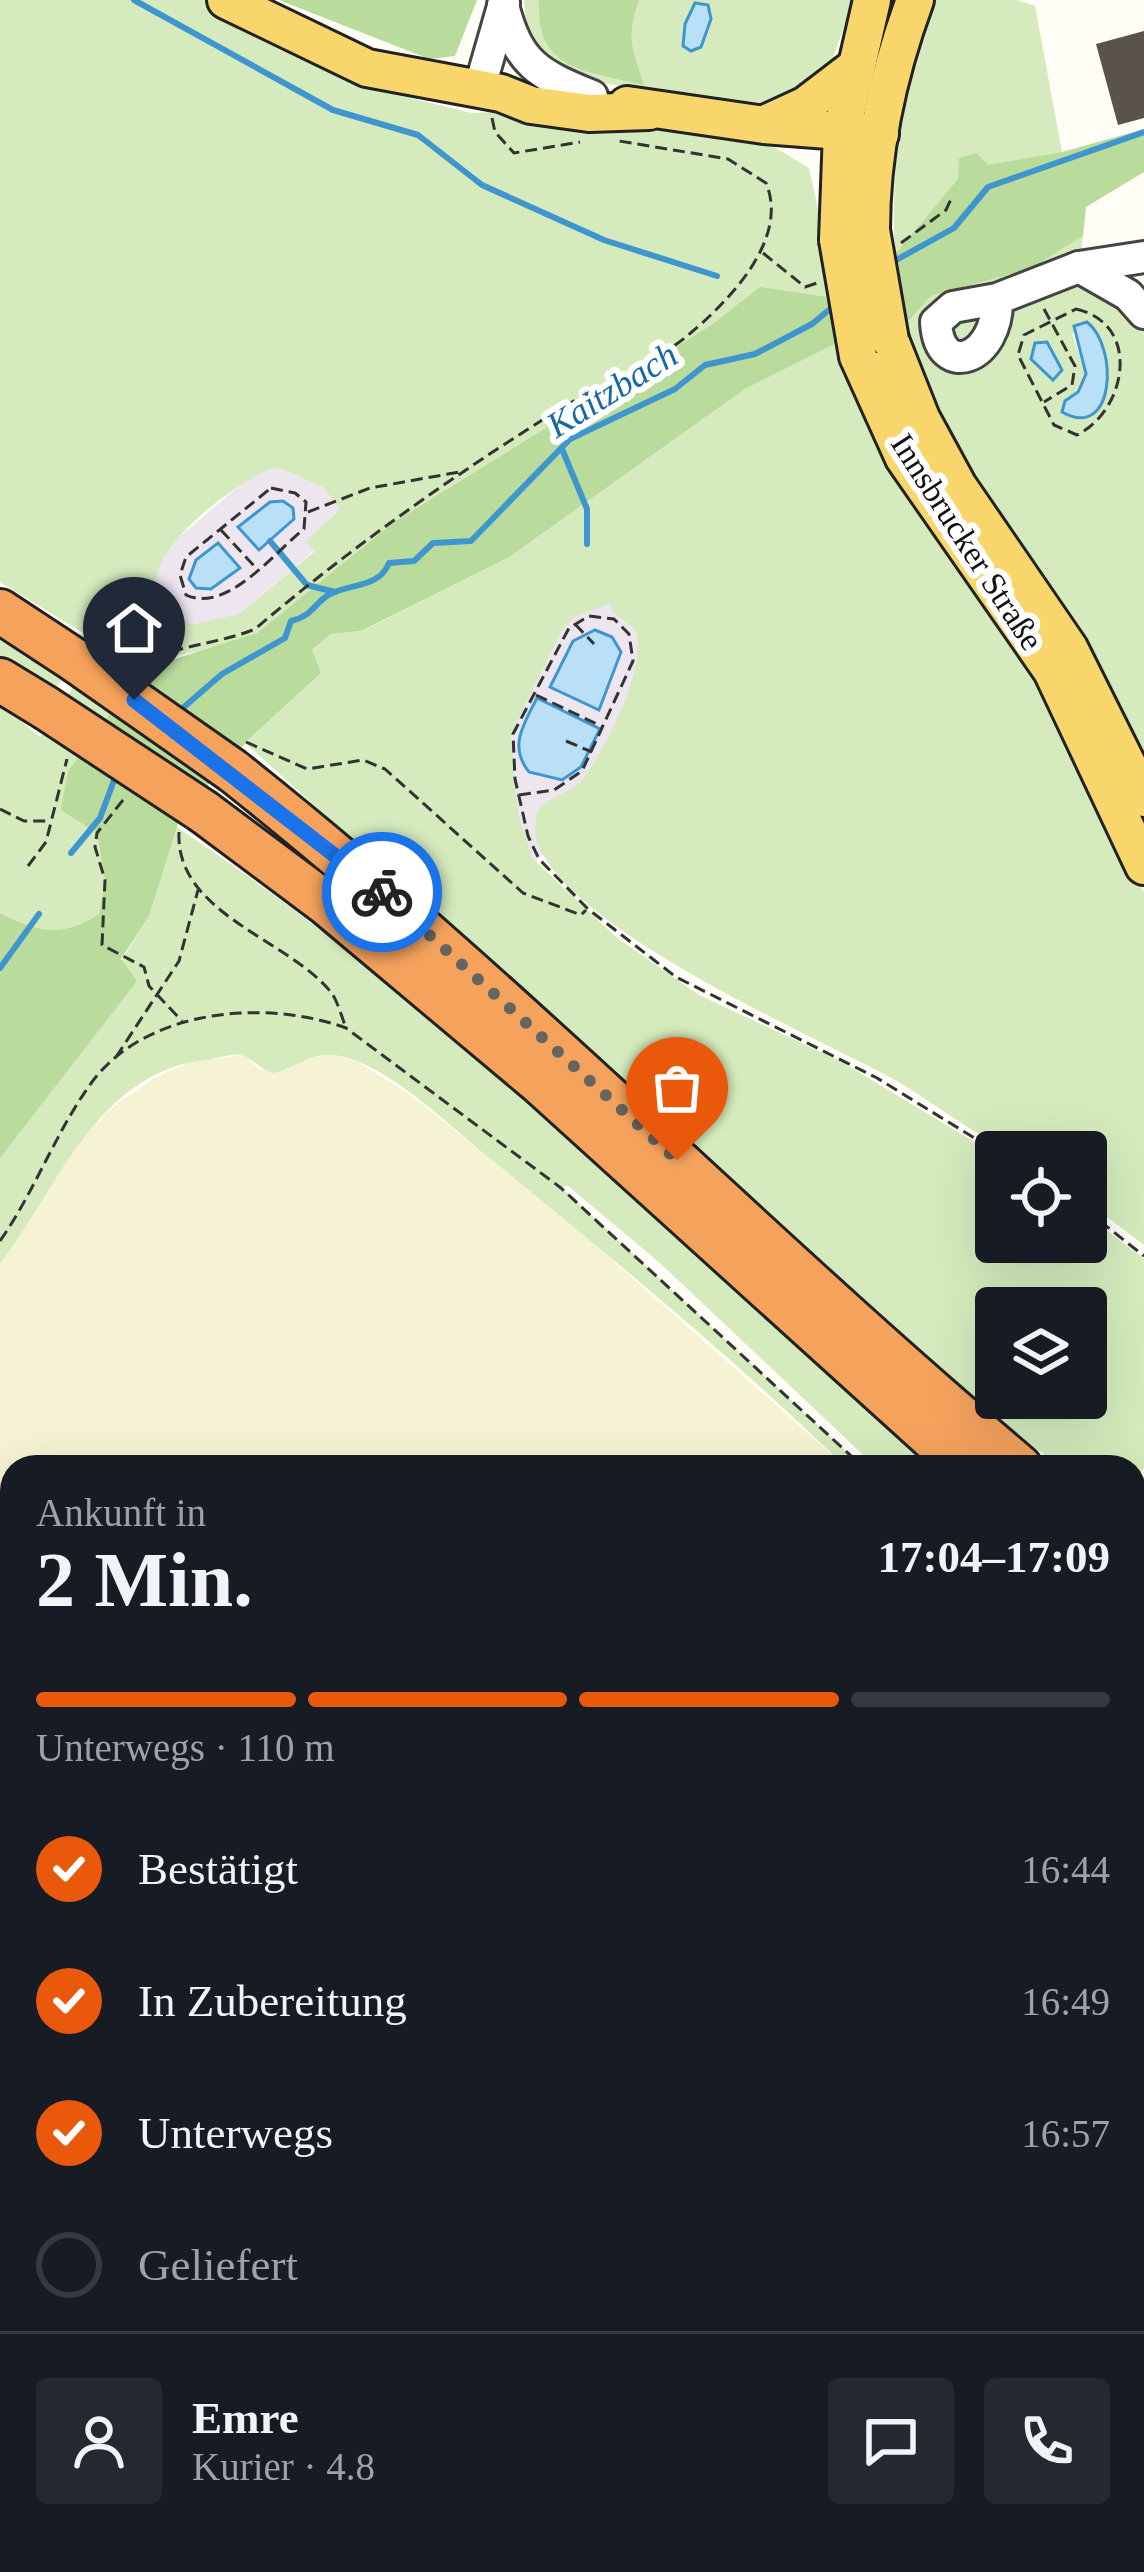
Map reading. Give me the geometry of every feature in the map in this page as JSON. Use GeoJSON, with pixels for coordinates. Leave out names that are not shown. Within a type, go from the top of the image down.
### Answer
{"type":"FeatureCollection","features":[{"type":"Feature","properties":{"kind":"highway"},"geometry":{"type":"LineString","coordinates":[[0,611],[76,661],[241,755],[356,868],[873,1341],[1006,1455]]}},
{"type":"Feature","properties":{"kind":"highway"},"geometry":{"type":"LineString","coordinates":[[0,680],[327,904],[538,1082],[951,1455]]}},
{"type":"Feature","properties":{"kind":"main road"},"geometry":{"type":"LineString","coordinates":[[226,0],[368,68],[491,92],[531,105],[589,113],[649,111]]}},
{"type":"Feature","properties":{"kind":"main road","name":"Innsbrucker Straße"},"geometry":{"type":"LineString","coordinates":[[872,0],[842,131],[848,230],[904,458],[1052,671],[1144,866]]}},
{"type":"Feature","properties":{"kind":"main road","name":"Innsbrucker Straße"},"geometry":{"type":"LineString","coordinates":[[848,230],[871,180],[897,48],[915,0]]}},
{"type":"Feature","properties":{"kind":"main road"},"geometry":{"type":"LineString","coordinates":[[764,125],[806,105],[853,69]]}},
{"type":"Feature","properties":{"kind":"main road"},"geometry":{"type":"LineString","coordinates":[[491,92],[536,89],[592,96],[649,111],[880,134]]}},
{"type":"Feature","properties":{"kind":"main road"},"geometry":{"type":"LineString","coordinates":[[764,125],[814,161],[848,230]]}},
{"type":"Feature","properties":{"kind":"main road","name":"Innsbrucker Straße"},"geometry":{"type":"LineString","coordinates":[[874,348],[921,418],[958,486],[1069,648],[1144,798]]}},
{"type":"Feature","properties":{"kind":"street"},"geometry":{"type":"LineString","coordinates":[[491,92],[504,3]]}},
{"type":"Feature","properties":{"kind":"street"},"geometry":{"type":"LineString","coordinates":[[504,3],[512,40],[543,76],[592,96]]}},
{"type":"Feature","properties":{"kind":"street"},"geometry":{"type":"LineString","coordinates":[[491,92],[512,40]]}},
{"type":"Feature","properties":{"kind":"street"},"geometry":{"type":"LineString","coordinates":[[997,298],[1079,267],[1144,257]]}},
{"type":"Feature","properties":{"kind":"street"},"geometry":{"type":"LineString","coordinates":[[1079,267],[1128,295],[1144,313]]}},
{"type":"Feature","properties":{"kind":"path"},"geometry":{"type":"LineString","coordinates":[[491,92],[495,132],[514,153],[590,141]]}},
{"type":"Feature","properties":{"kind":"path"},"geometry":{"type":"LineString","coordinates":[[138,668],[158,654],[229,640],[255,629],[324,571],[467,471],[550,415],[686,337],[729,292],[767,238],[770,190],[747,166],[693,151],[605,140]]}},
{"type":"Feature","properties":{"kind":"path"},"geometry":{"type":"LineString","coordinates":[[1043,306],[1075,366],[1072,385],[1043,403]]}},
{"type":"Feature","properties":{"kind":"path"},"geometry":{"type":"LineString","coordinates":[[1076,310],[1096,314],[1113,334],[1123,369],[1116,399],[1098,424],[1077,435],[1054,425],[1018,355],[1024,335],[1050,320],[1076,310]]}},
{"type":"Feature","properties":{"kind":"path"},"geometry":{"type":"LineString","coordinates":[[308,512],[370,488],[467,471]]}},
{"type":"Feature","properties":{"kind":"path"},"geometry":{"type":"LineString","coordinates":[[271,488],[295,493],[308,512],[304,529],[223,596],[202,601],[186,596],[180,575],[186,557],[271,488]]}},
{"type":"Feature","properties":{"kind":"path"},"geometry":{"type":"LineString","coordinates":[[220,528],[256,568]]}},
{"type":"Feature","properties":{"kind":"path"},"geometry":{"type":"LineString","coordinates":[[520,795],[565,785],[582,771],[633,661],[633,647],[614,620],[589,616],[574,622],[511,743],[520,795],[532,848],[588,909],[676,977],[878,1078],[975,1138]]}},
{"type":"Feature","properties":{"kind":"path"},"geometry":{"type":"LineString","coordinates":[[574,622],[594,644]]}},
{"type":"Feature","properties":{"kind":"path"},"geometry":{"type":"LineString","coordinates":[[534,694],[604,728]]}},
{"type":"Feature","properties":{"kind":"path"},"geometry":{"type":"LineString","coordinates":[[566,741],[592,752]]}},
{"type":"Feature","properties":{"kind":"path"},"geometry":{"type":"LineString","coordinates":[[28,866],[52,821],[64,763],[78,746]]}},
{"type":"Feature","properties":{"kind":"path"},"geometry":{"type":"LineString","coordinates":[[241,755],[307,769],[363,760],[385,769],[524,893],[581,915],[588,909]]}},
{"type":"Feature","properties":{"kind":"path"},"geometry":{"type":"LineString","coordinates":[[126,796],[97,833],[105,880],[102,945],[144,967],[157,994],[183,1024]]}},
{"type":"Feature","properties":{"kind":"path"},"geometry":{"type":"LineString","coordinates":[[0,809],[24,821],[52,821]]}},
{"type":"Feature","properties":{"kind":"path"},"geometry":{"type":"LineString","coordinates":[[192,815],[178,846],[188,876],[330,991],[346,1028]]}},
{"type":"Feature","properties":{"kind":"path"},"geometry":{"type":"LineString","coordinates":[[116,1059],[179,961],[199,889]]}},
{"type":"Feature","properties":{"kind":"path"},"geometry":{"type":"LineString","coordinates":[[0,1241],[92,1081],[116,1059],[157,1033],[212,1015],[262,1012],[320,1018],[346,1028],[561,1188],[850,1455]]}},
{"type":"Feature","properties":{"kind":"path"},"geometry":{"type":"LineString","coordinates":[[1107,1227],[1144,1256]]}},
{"type":"Feature","properties":{"kind":"shaded area"},"geometry":{"type":"Polygon","coordinates":[[[277,467],[323,487],[340,509],[307,540],[315,550],[239,614],[192,626],[158,596],[154,572],[169,546],[254,473],[277,467]]]}},
{"type":"Feature","properties":{"kind":"shaded area"},"geometry":{"type":"Polygon","coordinates":[[[602,585],[625,605],[656,661],[558,843],[518,875],[499,734],[556,621],[602,585]]]}},
{"type":"Feature","properties":{"kind":"shaded area"},"geometry":{"type":"Polygon","coordinates":[[[333,1054],[358,1062],[412,1096],[577,1229],[832,1455],[0,1455],[0,1264],[76,1144],[114,1106],[153,1079],[193,1061],[243,1055],[259,1069],[283,1071],[307,1057],[333,1054]]]}},
{"type":"Feature","properties":{"kind":"green space"},"geometry":{"type":"Polygon","coordinates":[[[0,0],[207,0],[354,77],[352,84],[472,113],[519,111],[774,147],[809,168],[825,241],[820,243],[828,297],[759,288],[711,325],[394,522],[257,633],[232,645],[164,658],[76,817],[97,833],[105,880],[99,914],[73,927],[38,928],[0,913],[0,704],[40,737],[101,644],[0,582],[0,0]],[[277,467],[241,485],[178,538],[156,577],[160,598],[192,625],[239,614],[315,551],[306,541],[340,509],[323,487],[277,467]]]}},
{"type":"Feature","properties":{"kind":"green space"},"geometry":{"type":"Polygon","coordinates":[[[279,0],[477,0],[455,56],[429,59],[279,0]]]}},
{"type":"Feature","properties":{"kind":"green space"},"geometry":{"type":"Polygon","coordinates":[[[524,0],[854,0],[824,82],[782,106],[749,107],[591,81],[541,58],[527,36],[524,0]]]}},
{"type":"Feature","properties":{"kind":"green space"},"geometry":{"type":"Polygon","coordinates":[[[539,0],[639,0],[632,35],[644,85],[585,71],[556,55],[540,24],[539,0]]]}},
{"type":"Feature","properties":{"kind":"green space"},"geometry":{"type":"Polygon","coordinates":[[[933,0],[1017,0],[1035,6],[1062,152],[1001,164],[964,180],[895,254],[901,125],[933,0]]]}},
{"type":"Feature","properties":{"kind":"green space"},"geometry":{"type":"Polygon","coordinates":[[[1144,129],[1144,172],[1086,207],[1083,236],[1030,269],[931,296],[908,321],[895,254],[958,179],[959,158],[977,153],[988,165],[1062,152],[1144,129]]]}},
{"type":"Feature","properties":{"kind":"green space"},"geometry":{"type":"Polygon","coordinates":[[[1083,236],[1080,267],[1144,313],[1144,767],[954,447],[904,322],[931,296],[1030,269],[1083,236]],[[1087,322],[1072,334],[1086,374],[1063,412],[1107,362],[1095,329],[1087,322]]]}},
{"type":"Feature","properties":{"kind":"green space"},"geometry":{"type":"Polygon","coordinates":[[[760,287],[828,297],[839,342],[745,389],[508,558],[361,631],[331,634],[312,650],[321,673],[248,740],[180,817],[149,916],[121,959],[137,981],[0,1158],[0,913],[50,930],[73,927],[99,914],[105,880],[97,833],[61,810],[68,771],[143,669],[257,633],[394,522],[711,325],[760,287]]]}},
{"type":"Feature","properties":{"kind":"green space"},"geometry":{"type":"Polygon","coordinates":[[[839,342],[1016,634],[1144,892],[1144,1245],[1107,1217],[1107,1131],[975,1131],[895,1080],[750,1006],[631,936],[582,900],[548,863],[535,828],[536,817],[545,803],[582,780],[613,728],[631,685],[638,645],[635,629],[611,611],[611,603],[574,617],[561,632],[511,734],[518,813],[532,858],[616,937],[699,995],[840,1061],[975,1142],[975,1263],[1107,1263],[1107,1230],[1144,1259],[1144,1455],[1045,1455],[999,1419],[1107,1419],[1107,1287],[975,1287],[975,1398],[245,743],[321,673],[311,651],[331,634],[362,631],[508,558],[745,389],[839,342]]]}},
{"type":"Feature","properties":{"kind":"green space"},"geometry":{"type":"Polygon","coordinates":[[[0,631],[65,674],[54,693],[0,661],[0,631]]]}},
{"type":"Feature","properties":{"kind":"green space"},"geometry":{"type":"Polygon","coordinates":[[[175,826],[277,897],[470,1053],[918,1455],[863,1455],[661,1264],[567,1185],[562,1188],[850,1455],[833,1455],[673,1310],[439,1115],[375,1070],[334,1055],[310,1058],[274,1073],[242,1055],[229,1055],[167,1069],[135,1087],[83,1139],[0,1264],[0,1158],[149,916],[175,826]]]}},
{"type":"Feature","properties":{"kind":"water"},"geometry":{"type":"Polygon","coordinates":[[[695,3],[708,5],[711,19],[701,47],[691,51],[683,46],[685,24],[695,3]]]}},
{"type":"Feature","properties":{"kind":"water"},"geometry":{"type":"Polygon","coordinates":[[[1087,322],[1104,351],[1106,388],[1093,414],[1080,418],[1062,412],[1086,374],[1074,326],[1087,322]]]}},
{"type":"Feature","properties":{"kind":"water"},"geometry":{"type":"Polygon","coordinates":[[[1047,342],[1062,370],[1053,380],[1031,359],[1035,343],[1047,342]]]}},
{"type":"Feature","properties":{"kind":"water"},"geometry":{"type":"Polygon","coordinates":[[[283,501],[293,508],[294,519],[259,550],[238,527],[270,502],[283,501]]]}},
{"type":"Feature","properties":{"kind":"water"},"geometry":{"type":"Polygon","coordinates":[[[218,543],[240,568],[211,589],[196,588],[189,579],[196,560],[218,543]]]}},
{"type":"Feature","properties":{"kind":"water"},"geometry":{"type":"Polygon","coordinates":[[[595,630],[612,637],[621,652],[599,710],[550,687],[573,641],[595,630]]]}},
{"type":"Feature","properties":{"kind":"water"},"geometry":{"type":"Polygon","coordinates":[[[537,698],[600,729],[581,767],[562,780],[529,772],[520,753],[520,735],[537,698]]]}},
{"type":"Feature","properties":{"kind":"building"},"geometry":{"type":"Polygon","coordinates":[[[1144,31],[1144,118],[1118,125],[1096,44],[1144,31]]]}},
{"type":"Feature","properties":{"kind":"waterway"},"geometry":{"type":"LineString","coordinates":[[134,0],[333,110],[418,135],[482,185],[604,240],[717,276]]}},
{"type":"Feature","properties":{"kind":"waterway","name":"Kaitzbach"},"geometry":{"type":"LineString","coordinates":[[889,264],[954,228],[988,187],[1144,132]]}},
{"type":"Feature","properties":{"kind":"waterway","name":"Kaitzbach"},"geometry":{"type":"LineString","coordinates":[[177,713],[222,674],[285,638],[291,621],[330,594],[372,581],[389,563],[414,561],[433,543],[471,541],[570,439],[675,389],[705,365],[755,354],[812,324],[835,305]]}},
{"type":"Feature","properties":{"kind":"waterway"},"geometry":{"type":"LineString","coordinates":[[562,449],[587,509],[587,544]]}},
{"type":"Feature","properties":{"kind":"waterway"},"geometry":{"type":"LineString","coordinates":[[270,541],[307,585],[335,592]]}},
{"type":"Feature","properties":{"kind":"waterway","name":"Kaitzbach"},"geometry":{"type":"LineString","coordinates":[[71,853],[100,818],[116,775]]}},
{"type":"Feature","properties":{"kind":"waterway","name":"Kaitzbach"},"geometry":{"type":"LineString","coordinates":[[0,968],[39,914]]}},
{"type":"Feature","properties":{"kind":"way so far"},"geometry":{"type":"LineString","coordinates":[[382,892],[677,1160]]}},
{"type":"Feature","properties":{"kind":"route"},"geometry":{"type":"LineString","coordinates":[[134,700],[233,771],[382,892]]}}]}
